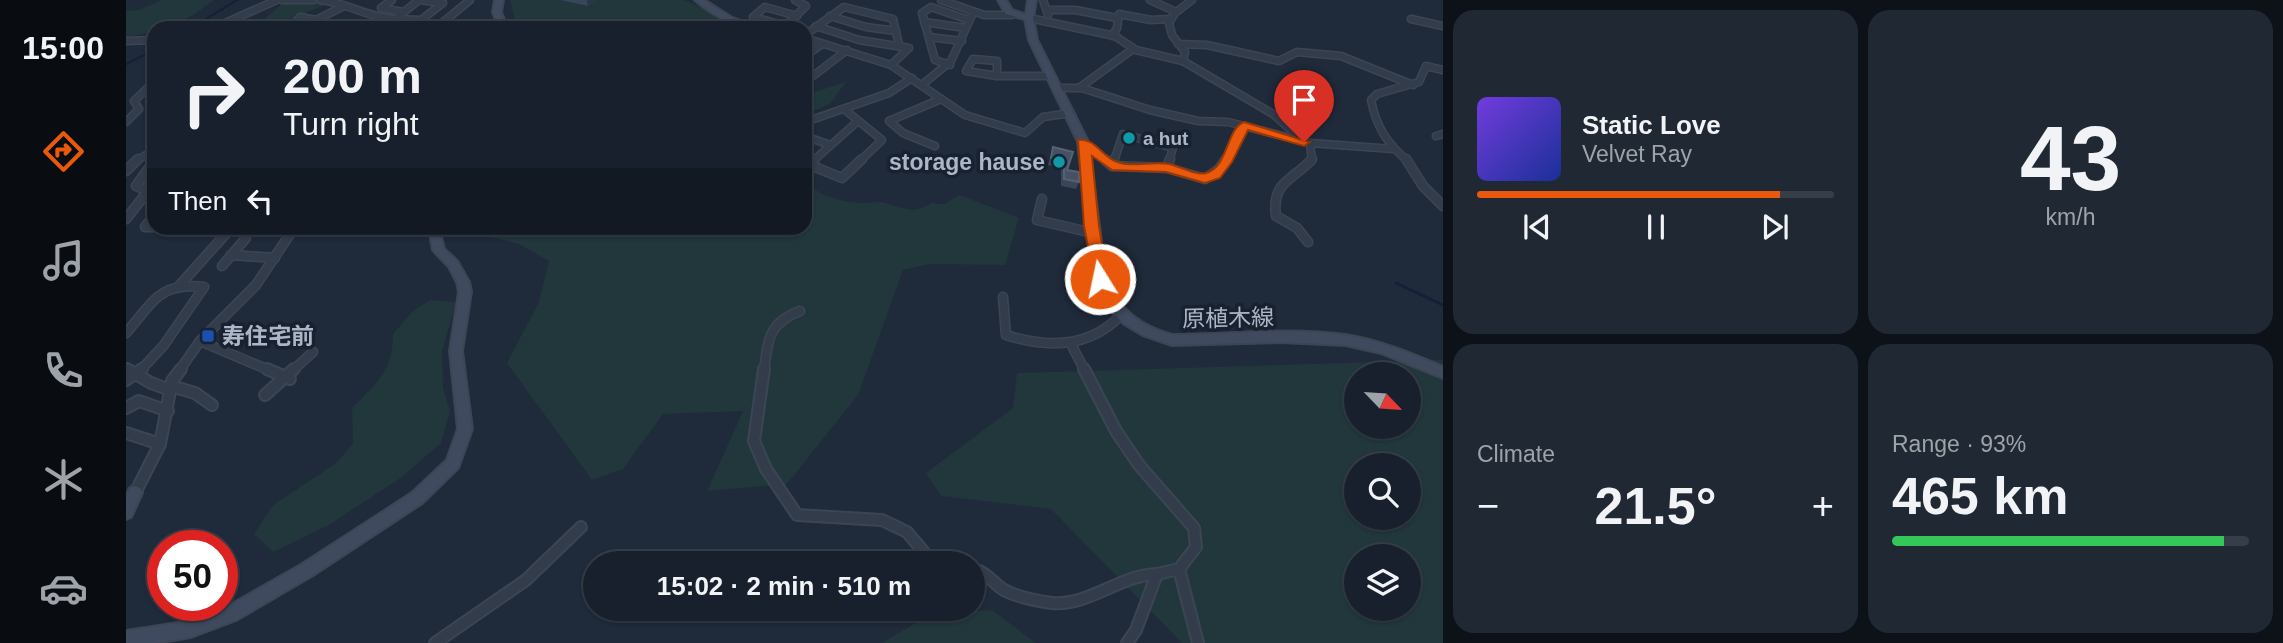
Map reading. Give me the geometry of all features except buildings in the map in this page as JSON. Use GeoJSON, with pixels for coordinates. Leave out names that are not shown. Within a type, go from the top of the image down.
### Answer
{"type":"FeatureCollection","features":[{"type":"Feature","properties":{"kind":"main road"},"geometry":{"type":"LineString","coordinates":[[499,0],[497,12],[500,21]]}},
{"type":"Feature","properties":{"kind":"main road"},"geometry":{"type":"LineString","coordinates":[[699,0],[732,21]]}},
{"type":"Feature","properties":{"kind":"main road"},"geometry":{"type":"LineString","coordinates":[[1002,0],[1012,15],[1029,18]]}},
{"type":"Feature","properties":{"kind":"main road"},"geometry":{"type":"LineString","coordinates":[[1032,0],[1029,18],[1033,40],[1083,142],[1093,233],[1103,288],[1106,298],[1120,316]]}},
{"type":"Feature","properties":{"kind":"main road"},"geometry":{"type":"LineString","coordinates":[[126,639],[191,629],[230,614],[307,570],[417,498],[453,464],[465,429],[456,351],[465,292],[463,282],[453,264],[439,250],[435,235]]}},
{"type":"Feature","properties":{"kind":"main road","name":"原植木線"},"geometry":{"type":"LineString","coordinates":[[1120,316],[1146,332],[1172,340],[1304,336],[1349,341],[1411,359],[1443,373]]}},
{"type":"Feature","properties":{"kind":"main road"},"geometry":{"type":"LineString","coordinates":[[126,512],[135,494]]}},
{"type":"Feature","properties":{"kind":"street"},"geometry":{"type":"LineString","coordinates":[[232,21],[276,0]]}},
{"type":"Feature","properties":{"kind":"street"},"geometry":{"type":"LineString","coordinates":[[282,0],[313,0]]}},
{"type":"Feature","properties":{"kind":"street"},"geometry":{"type":"LineString","coordinates":[[320,0],[336,1],[383,18],[428,21]]}},
{"type":"Feature","properties":{"kind":"street"},"geometry":{"type":"LineString","coordinates":[[391,0],[381,8],[402,12]]}},
{"type":"Feature","properties":{"kind":"street"},"geometry":{"type":"LineString","coordinates":[[395,19],[419,0],[444,2]]}},
{"type":"Feature","properties":{"kind":"street"},"geometry":{"type":"LineString","coordinates":[[444,21],[470,0]]}},
{"type":"Feature","properties":{"kind":"street"},"geometry":{"type":"LineString","coordinates":[[792,21],[806,5],[795,0]]}},
{"type":"Feature","properties":{"kind":"street"},"geometry":{"type":"LineString","coordinates":[[941,0],[971,17]]}},
{"type":"Feature","properties":{"kind":"street"},"geometry":{"type":"LineString","coordinates":[[1043,0],[1050,23]]}},
{"type":"Feature","properties":{"kind":"street"},"geometry":{"type":"LineString","coordinates":[[1150,0],[1174,11]]}},
{"type":"Feature","properties":{"kind":"street"},"geometry":{"type":"LineString","coordinates":[[1183,61],[1185,54],[1169,32],[1170,19],[1174,11],[1192,0]]}},
{"type":"Feature","properties":{"kind":"street"},"geometry":{"type":"LineString","coordinates":[[421,20],[444,2]]}},
{"type":"Feature","properties":{"kind":"street"},"geometry":{"type":"LineString","coordinates":[[297,21],[300,18],[316,20],[344,6]]}},
{"type":"Feature","properties":{"kind":"street"},"geometry":{"type":"LineString","coordinates":[[766,21],[753,17],[765,7],[797,16]]}},
{"type":"Feature","properties":{"kind":"street"},"geometry":{"type":"LineString","coordinates":[[812,30],[844,7],[892,19],[899,45]]}},
{"type":"Feature","properties":{"kind":"street"},"geometry":{"type":"LineString","coordinates":[[950,65],[935,60],[922,13],[929,7],[971,17],[1012,15]]}},
{"type":"Feature","properties":{"kind":"street"},"geometry":{"type":"LineString","coordinates":[[1047,10],[1075,10],[1117,18]]}},
{"type":"Feature","properties":{"kind":"street"},"geometry":{"type":"LineString","coordinates":[[1420,21],[1422,13]]}},
{"type":"Feature","properties":{"kind":"street"},"geometry":{"type":"LineString","coordinates":[[1112,36],[1120,14],[1151,20],[1170,19]]}},
{"type":"Feature","properties":{"kind":"street"},"geometry":{"type":"LineString","coordinates":[[830,16],[866,27],[896,31]]}},
{"type":"Feature","properties":{"kind":"street"},"geometry":{"type":"LineString","coordinates":[[923,85],[950,65],[971,17]]}},
{"type":"Feature","properties":{"kind":"street"},"geometry":{"type":"LineString","coordinates":[[1029,18],[1112,36],[1126,42],[1133,49]]}},
{"type":"Feature","properties":{"kind":"street"},"geometry":{"type":"LineString","coordinates":[[1411,19],[1443,26]]}},
{"type":"Feature","properties":{"kind":"street"},"geometry":{"type":"LineString","coordinates":[[924,22],[966,28]]}},
{"type":"Feature","properties":{"kind":"street"},"geometry":{"type":"LineString","coordinates":[[816,26],[859,40],[899,45],[909,49],[891,65]]}},
{"type":"Feature","properties":{"kind":"street"},"geometry":{"type":"LineString","coordinates":[[929,37],[962,41]]}},
{"type":"Feature","properties":{"kind":"street"},"geometry":{"type":"LineString","coordinates":[[812,39],[891,65],[941,99],[980,121],[1025,133],[1043,117],[1071,113]]}},
{"type":"Feature","properties":{"kind":"street"},"geometry":{"type":"LineString","coordinates":[[126,41],[147,40]]}},
{"type":"Feature","properties":{"kind":"street"},"geometry":{"type":"LineString","coordinates":[[812,76],[859,40]]}},
{"type":"Feature","properties":{"kind":"street"},"geometry":{"type":"LineString","coordinates":[[812,51],[822,44]]}},
{"type":"Feature","properties":{"kind":"street"},"geometry":{"type":"LineString","coordinates":[[1178,44],[1207,45],[1279,61],[1297,52],[1341,56],[1360,61],[1413,85]]}},
{"type":"Feature","properties":{"kind":"street"},"geometry":{"type":"LineString","coordinates":[[1079,88],[1129,49],[1133,49],[1183,61],[1273,114],[1307,143],[1312,161],[1280,184],[1272,203],[1276,216],[1297,228],[1308,242]]}},
{"type":"Feature","properties":{"kind":"street"},"geometry":{"type":"LineString","coordinates":[[997,76],[997,61],[973,59],[965,70],[966,72],[997,76],[1054,82],[1172,115],[1244,125],[1307,143],[1393,149]]}},
{"type":"Feature","properties":{"kind":"street"},"geometry":{"type":"LineString","coordinates":[[1443,70],[1426,66],[1419,82],[1377,93],[1371,100],[1375,121],[1393,149],[1408,161],[1428,192],[1443,206]]}},
{"type":"Feature","properties":{"kind":"street"},"geometry":{"type":"LineString","coordinates":[[812,120],[889,93],[912,78]]}},
{"type":"Feature","properties":{"kind":"street"},"geometry":{"type":"LineString","coordinates":[[126,122],[139,109],[134,101],[147,89]]}},
{"type":"Feature","properties":{"kind":"street"},"geometry":{"type":"LineString","coordinates":[[935,146],[903,133],[889,121],[941,99]]}},
{"type":"Feature","properties":{"kind":"street"},"geometry":{"type":"LineString","coordinates":[[812,166],[839,178],[845,176],[883,138],[844,109]]}},
{"type":"Feature","properties":{"kind":"street"},"geometry":{"type":"LineString","coordinates":[[812,160],[858,121]]}},
{"type":"Feature","properties":{"kind":"street"},"geometry":{"type":"LineString","coordinates":[[1083,142],[1112,166],[1167,168],[1205,179],[1215,175],[1228,159],[1244,125]]}},
{"type":"Feature","properties":{"kind":"street"},"geometry":{"type":"LineString","coordinates":[[1112,166],[1123,134],[1173,149],[1167,168]]}},
{"type":"Feature","properties":{"kind":"street"},"geometry":{"type":"LineString","coordinates":[[812,139],[830,145]]}},
{"type":"Feature","properties":{"kind":"street"},"geometry":{"type":"LineString","coordinates":[[126,171],[147,153]]}},
{"type":"Feature","properties":{"kind":"street"},"geometry":{"type":"LineString","coordinates":[[147,171],[136,186],[147,191]]}},
{"type":"Feature","properties":{"kind":"street"},"geometry":{"type":"LineString","coordinates":[[126,219],[147,192]]}},
{"type":"Feature","properties":{"kind":"street"},"geometry":{"type":"LineString","coordinates":[[1042,199],[1037,220],[1093,233]]}},
{"type":"Feature","properties":{"kind":"street"},"geometry":{"type":"LineString","coordinates":[[180,286],[225,235]]}},
{"type":"Feature","properties":{"kind":"street"},"geometry":{"type":"LineString","coordinates":[[135,494],[160,444],[170,388],[200,341],[256,285],[290,235]]}},
{"type":"Feature","properties":{"kind":"street"},"geometry":{"type":"LineString","coordinates":[[222,266],[246,238]]}},
{"type":"Feature","properties":{"kind":"street"},"geometry":{"type":"LineString","coordinates":[[231,255],[275,258]]}},
{"type":"Feature","properties":{"kind":"street"},"geometry":{"type":"LineString","coordinates":[[126,333],[162,290],[180,286],[205,289],[169,339],[129,374],[170,388],[195,393],[212,405]]}},
{"type":"Feature","properties":{"kind":"street"},"geometry":{"type":"LineString","coordinates":[[1003,297],[1006,335],[1019,340],[1071,344],[1112,326],[1120,316]]}},
{"type":"Feature","properties":{"kind":"street"},"geometry":{"type":"LineString","coordinates":[[800,311],[781,318],[768,339],[754,441],[766,469],[797,515],[882,520],[906,532],[923,551]]}},
{"type":"Feature","properties":{"kind":"street"},"geometry":{"type":"LineString","coordinates":[[200,341],[288,378]]}},
{"type":"Feature","properties":{"kind":"street"},"geometry":{"type":"LineString","coordinates":[[985,573],[1008,592],[1055,603],[1077,600],[1139,573],[1157,574],[1179,569],[1196,547],[1194,528],[1139,465],[1116,431],[1071,344]]}},
{"type":"Feature","properties":{"kind":"street"},"geometry":{"type":"LineString","coordinates":[[265,395],[288,378],[313,352]]}},
{"type":"Feature","properties":{"kind":"street"},"geometry":{"type":"LineString","coordinates":[[126,408],[139,401],[168,411]]}},
{"type":"Feature","properties":{"kind":"street"},"geometry":{"type":"LineString","coordinates":[[126,433],[160,444]]}},
{"type":"Feature","properties":{"kind":"street"},"geometry":{"type":"LineString","coordinates":[[435,643],[526,580],[581,527]]}},
{"type":"Feature","properties":{"kind":"street"},"geometry":{"type":"LineString","coordinates":[[1179,569],[1198,643]]}},
{"type":"Feature","properties":{"kind":"street"},"geometry":{"type":"LineString","coordinates":[[1127,643],[1136,630],[1157,574]]}},
{"type":"Feature","properties":{"kind":"green space"},"geometry":{"type":"Polygon","coordinates":[[[162,0],[214,0],[182,21],[147,21],[147,33],[126,37],[126,11],[139,10],[162,0]]]}},
{"type":"Feature","properties":{"kind":"green space"},"geometry":{"type":"Polygon","coordinates":[[[338,0],[307,12],[298,21],[262,21],[283,3],[338,0]]]}},
{"type":"Feature","properties":{"kind":"green space"},"geometry":{"type":"Polygon","coordinates":[[[510,0],[684,0],[727,21],[515,21],[510,0]]]}},
{"type":"Feature","properties":{"kind":"green space"},"geometry":{"type":"Polygon","coordinates":[[[846,82],[830,104],[812,112],[812,93],[846,82]]]}},
{"type":"Feature","properties":{"kind":"green space"},"geometry":{"type":"Polygon","coordinates":[[[812,187],[831,198],[864,203],[883,202],[914,210],[931,203],[944,204],[960,195],[1019,218],[1005,265],[929,264],[903,270],[858,395],[787,484],[707,491],[743,411],[663,414],[623,469],[592,480],[507,363],[539,302],[549,261],[519,244],[482,235],[812,235],[812,187]]]}},
{"type":"Feature","properties":{"kind":"green space"},"geometry":{"type":"Polygon","coordinates":[[[430,300],[456,302],[442,351],[443,388],[450,411],[441,443],[399,479],[329,525],[273,552],[254,534],[273,505],[335,464],[353,444],[352,408],[387,367],[393,334],[413,311],[430,300]]]}},
{"type":"Feature","properties":{"kind":"green space"},"geometry":{"type":"Polygon","coordinates":[[[1443,360],[1443,643],[1182,643],[1051,509],[941,496],[926,473],[1013,408],[1017,373],[1344,363],[1344,439],[1421,439],[1421,362],[1377,362],[1443,360]]]}},
{"type":"Feature","properties":{"kind":"green space"},"geometry":{"type":"Polygon","coordinates":[[[992,610],[1036,643],[882,643],[919,621],[985,621],[985,611],[992,610]]]}},
{"type":"Feature","properties":{"kind":"waterway"},"geometry":{"type":"LineString","coordinates":[[203,21],[237,0]]}},
{"type":"Feature","properties":{"kind":"waterway"},"geometry":{"type":"LineString","coordinates":[[126,64],[147,54]]}},
{"type":"Feature","properties":{"kind":"waterway"},"geometry":{"type":"LineString","coordinates":[[1396,283],[1443,305]]}},
{"type":"Feature","properties":{"kind":"place","name":"a hut"},"geometry":{"type":"Point","coordinates":[1129,138]}},
{"type":"Feature","properties":{"kind":"place","name":"storage hause"},"geometry":{"type":"Point","coordinates":[1059,162]}},
{"type":"Feature","properties":{"kind":"place","name":"寿住宅前"},"geometry":{"type":"Point","coordinates":[208,336]}},
{"type":"Feature","properties":{"kind":"route"},"geometry":{"type":"LineString","coordinates":[[1100,279],[1091,226],[1083,142],[1112,166],[1167,168],[1205,179],[1215,175],[1228,159],[1244,125],[1304,142]]}}]}
